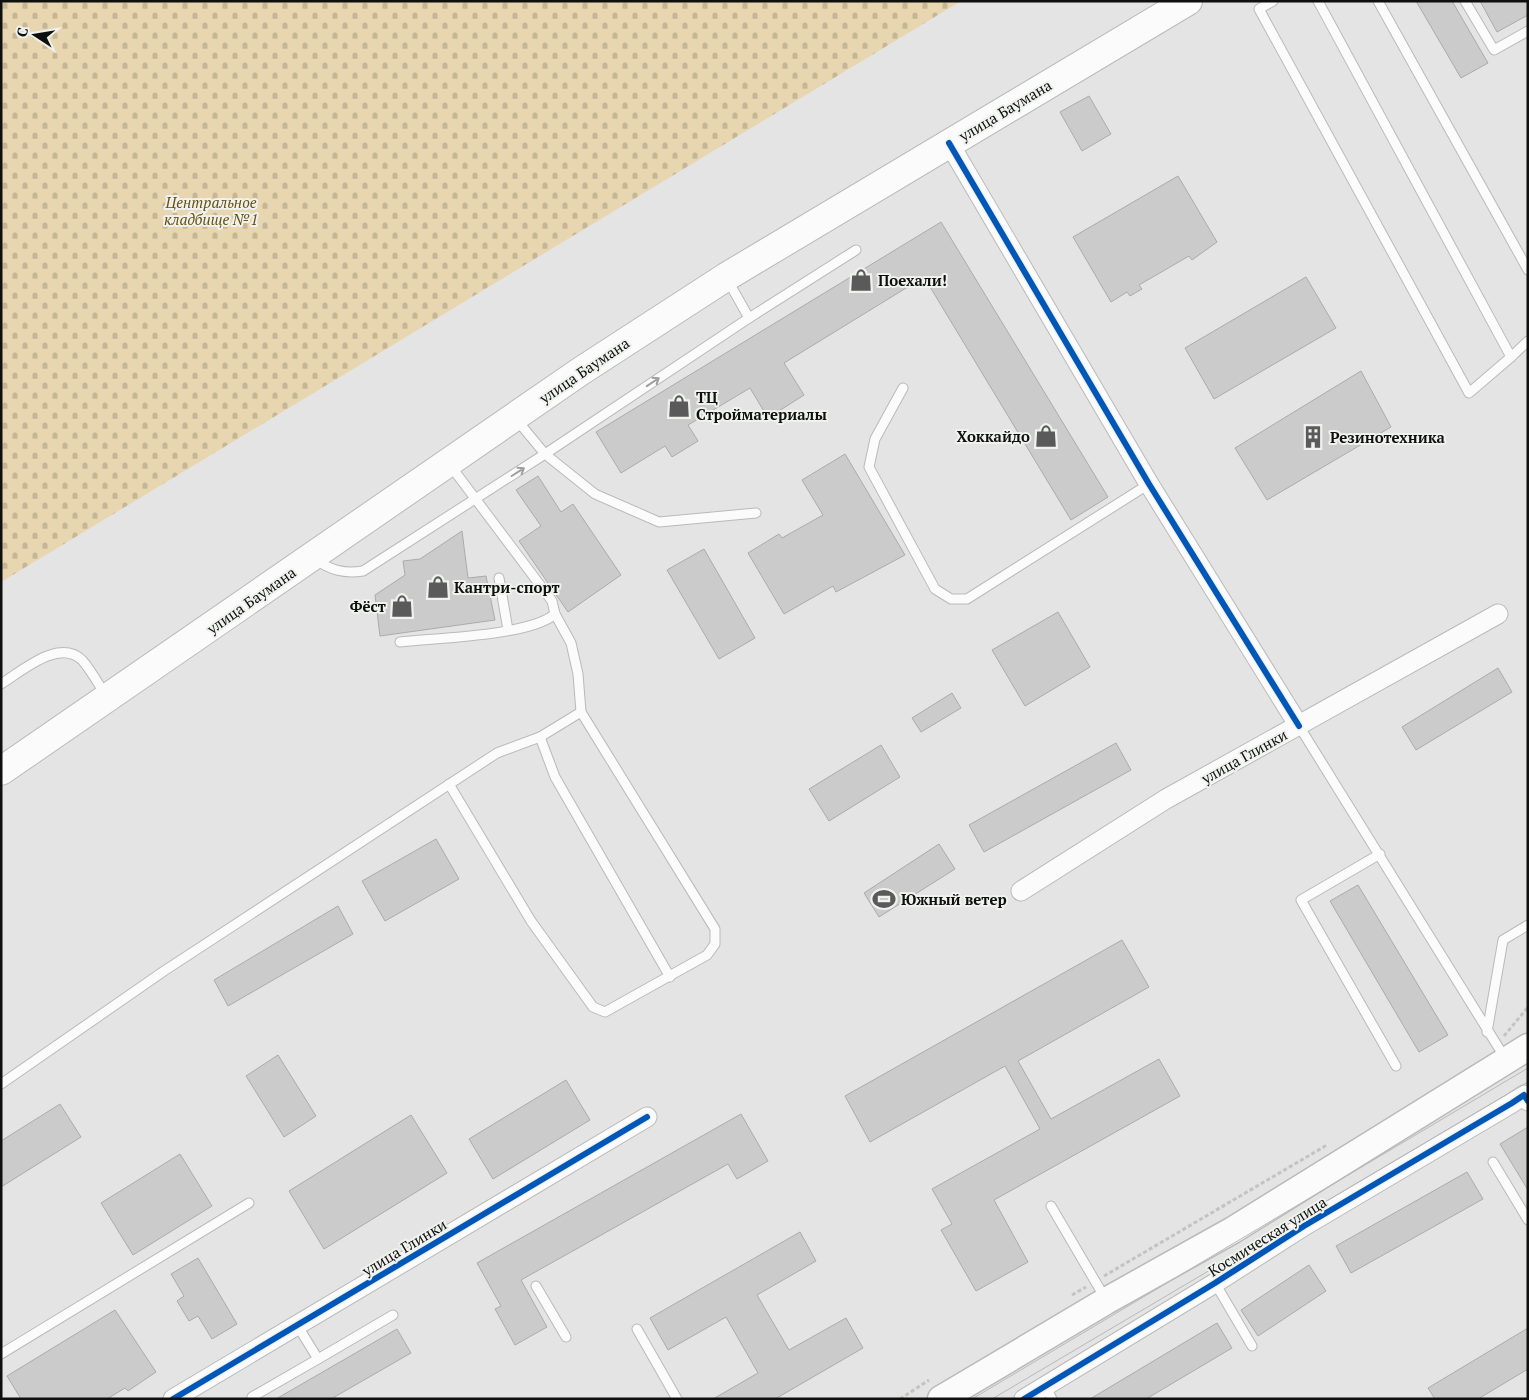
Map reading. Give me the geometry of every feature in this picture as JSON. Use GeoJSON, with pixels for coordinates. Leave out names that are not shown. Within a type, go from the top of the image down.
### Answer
{"type":"FeatureCollection","features":[{"type":"Feature","properties":{"kind":"main road","name":"улица Баумана"},"geometry":{"type":"LineString","coordinates":[[1,771],[581,371],[726,277],[1188,1]]}},
{"type":"Feature","properties":{"kind":"main road","name":"Космическая улица"},"geometry":{"type":"LineString","coordinates":[[936,1389],[1101,1291],[1233,1230],[1510,1051]]}},
{"type":"Feature","properties":{"kind":"street"},"geometry":{"type":"LineString","coordinates":[[949,143],[1149,484],[1299,726]]}},
{"type":"Feature","properties":{"kind":"street","name":"улица Глинки"},"geometry":{"type":"LineString","coordinates":[[1021,892],[1166,799],[1498,614]]}},
{"type":"Feature","properties":{"kind":"street","name":"Космическая улица"},"geometry":{"type":"LineString","coordinates":[[1024,1399],[1048,1392],[1304,1226],[1527,1097]]}},
{"type":"Feature","properties":{"kind":"street","name":"улица Глинки"},"geometry":{"type":"LineString","coordinates":[[173,1399],[194,1393],[297,1324],[647,1117]]}},
{"type":"Feature","properties":{"kind":"lane"},"geometry":{"type":"LineString","coordinates":[[1273,1],[1259,9],[1469,393],[1528,342]]}},
{"type":"Feature","properties":{"kind":"lane"},"geometry":{"type":"LineString","coordinates":[[1318,1],[1511,357]]}},
{"type":"Feature","properties":{"kind":"lane"},"geometry":{"type":"LineString","coordinates":[[1378,1],[1528,270]]}},
{"type":"Feature","properties":{"kind":"lane"},"geometry":{"type":"LineString","coordinates":[[1466,1],[1494,50],[1528,31]]}},
{"type":"Feature","properties":{"kind":"lane"},"geometry":{"type":"LineString","coordinates":[[312,557],[329,569],[346,573],[363,571],[856,250]]}},
{"type":"Feature","properties":{"kind":"lane"},"geometry":{"type":"LineString","coordinates":[[726,277],[749,318]]}},
{"type":"Feature","properties":{"kind":"lane"},"geometry":{"type":"LineString","coordinates":[[903,388],[875,439],[869,467],[936,589],[950,599],[967,599],[1149,484]]}},
{"type":"Feature","properties":{"kind":"lane"},"geometry":{"type":"LineString","coordinates":[[515,417],[545,454],[595,494],[659,522],[756,513]]}},
{"type":"Feature","properties":{"kind":"lane"},"geometry":{"type":"LineString","coordinates":[[448,463],[552,602],[555,614],[571,643],[578,674],[581,712],[715,929],[715,944],[706,955],[605,1012],[592,1006],[531,921],[449,784]]}},
{"type":"Feature","properties":{"kind":"lane"},"geometry":{"type":"LineString","coordinates":[[500,578],[508,630]]}},
{"type":"Feature","properties":{"kind":"lane"},"geometry":{"type":"LineString","coordinates":[[400,642],[508,630],[547,621],[555,614]]}},
{"type":"Feature","properties":{"kind":"lane"},"geometry":{"type":"LineString","coordinates":[[1,684],[48,656],[62,652],[74,654],[82,661],[107,698]]}},
{"type":"Feature","properties":{"kind":"lane"},"geometry":{"type":"LineString","coordinates":[[1,1084],[164,971],[497,753],[540,737],[581,712]]}},
{"type":"Feature","properties":{"kind":"lane"},"geometry":{"type":"LineString","coordinates":[[1299,726],[1380,854],[1487,1032],[1510,1051]]}},
{"type":"Feature","properties":{"kind":"lane"},"geometry":{"type":"LineString","coordinates":[[540,737],[555,777],[670,977]]}},
{"type":"Feature","properties":{"kind":"lane"},"geometry":{"type":"LineString","coordinates":[[1380,854],[1300,900],[1396,1066]]}},
{"type":"Feature","properties":{"kind":"lane"},"geometry":{"type":"LineString","coordinates":[[1487,1032],[1503,940],[1528,925]]}},
{"type":"Feature","properties":{"kind":"lane"},"geometry":{"type":"LineString","coordinates":[[1493,1162],[1528,1220]]}},
{"type":"Feature","properties":{"kind":"lane"},"geometry":{"type":"LineString","coordinates":[[1,1354],[249,1203]]}},
{"type":"Feature","properties":{"kind":"lane"},"geometry":{"type":"LineString","coordinates":[[1051,1206],[1101,1291]]}},
{"type":"Feature","properties":{"kind":"lane"},"geometry":{"type":"LineString","coordinates":[[1215,1283],[1252,1346]]}},
{"type":"Feature","properties":{"kind":"lane"},"geometry":{"type":"LineString","coordinates":[[536,1286],[566,1338]]}},
{"type":"Feature","properties":{"kind":"lane"},"geometry":{"type":"LineString","coordinates":[[252,1397],[393,1315]]}},
{"type":"Feature","properties":{"kind":"lane"},"geometry":{"type":"LineString","coordinates":[[297,1324],[318,1359]]}},
{"type":"Feature","properties":{"kind":"lane"},"geometry":{"type":"LineString","coordinates":[[637,1329],[677,1399]]}},
{"type":"Feature","properties":{"kind":"path"},"geometry":{"type":"LineString","coordinates":[[1510,1051],[1528,1008]]}},
{"type":"Feature","properties":{"kind":"path"},"geometry":{"type":"LineString","coordinates":[[1070,1296],[1101,1291],[1336,1140]]}},
{"type":"Feature","properties":{"kind":"path"},"geometry":{"type":"LineString","coordinates":[[900,1399],[936,1389]]}},
{"type":"Feature","properties":{"kind":"green space","name":"Центральное кладбище №1"},"geometry":{"type":"Polygon","coordinates":[[[1,1],[961,1],[1,582],[1,1]]]}},
{"type":"Feature","properties":{"kind":"building"},"geometry":{"type":"Polygon","coordinates":[[[1416,1],[1452,1],[1488,63],[1461,78],[1416,1]]]}},
{"type":"Feature","properties":{"kind":"building"},"geometry":{"type":"Polygon","coordinates":[[[1480,1],[1528,1],[1528,15],[1497,32],[1480,1]]]}},
{"type":"Feature","properties":{"kind":"building"},"geometry":{"type":"Polygon","coordinates":[[[1089,96],[1111,134],[1082,151],[1060,112],[1089,96]]]}},
{"type":"Feature","properties":{"kind":"building"},"geometry":{"type":"Polygon","coordinates":[[[1178,176],[1217,242],[1192,260],[1189,256],[1139,285],[1142,289],[1130,296],[1127,292],[1111,302],[1073,237],[1178,176]]]}},
{"type":"Feature","properties":{"kind":"building"},"geometry":{"type":"Polygon","coordinates":[[[941,222],[1108,497],[1071,520],[924,277],[784,363],[804,395],[768,418],[750,388],[688,425],[698,441],[672,457],[665,446],[621,473],[596,432],[941,222]]]}},
{"type":"Feature","properties":{"kind":"building"},"geometry":{"type":"Polygon","coordinates":[[[1306,277],[1336,328],[1214,399],[1185,348],[1306,277]]]}},
{"type":"Feature","properties":{"kind":"building","name":"Резинотехника"},"geometry":{"type":"Polygon","coordinates":[[[1361,371],[1391,427],[1267,500],[1235,448],[1361,371]]]}},
{"type":"Feature","properties":{"kind":"building"},"geometry":{"type":"Polygon","coordinates":[[[845,454],[905,555],[836,592],[833,586],[784,614],[748,553],[779,534],[782,538],[823,515],[802,480],[845,454]]]}},
{"type":"Feature","properties":{"kind":"building"},"geometry":{"type":"Polygon","coordinates":[[[538,476],[561,512],[573,504],[621,575],[568,612],[519,541],[541,526],[516,490],[538,476]]]}},
{"type":"Feature","properties":{"kind":"building","name":"Кантри-спорт"},"geometry":{"type":"Polygon","coordinates":[[[462,531],[468,578],[486,576],[495,620],[380,636],[375,595],[405,575],[403,561],[420,559],[462,531]]]}},
{"type":"Feature","properties":{"kind":"building"},"geometry":{"type":"Polygon","coordinates":[[[704,549],[755,638],[719,659],[667,570],[704,549]]]}},
{"type":"Feature","properties":{"kind":"building"},"geometry":{"type":"Polygon","coordinates":[[[1058,612],[1090,667],[1025,706],[992,650],[1058,612]]]}},
{"type":"Feature","properties":{"kind":"building"},"geometry":{"type":"Polygon","coordinates":[[[1498,668],[1512,692],[1416,750],[1402,727],[1498,668]]]}},
{"type":"Feature","properties":{"kind":"building"},"geometry":{"type":"Polygon","coordinates":[[[952,693],[961,708],[921,732],[912,718],[952,693]]]}},
{"type":"Feature","properties":{"kind":"building"},"geometry":{"type":"Polygon","coordinates":[[[1116,743],[1131,770],[984,852],[969,825],[1116,743]]]}},
{"type":"Feature","properties":{"kind":"building"},"geometry":{"type":"Polygon","coordinates":[[[881,745],[900,777],[829,821],[809,789],[881,745]]]}},
{"type":"Feature","properties":{"kind":"building"},"geometry":{"type":"Polygon","coordinates":[[[436,839],[459,879],[385,921],[362,881],[436,839]]]}},
{"type":"Feature","properties":{"kind":"building"},"geometry":{"type":"Polygon","coordinates":[[[939,844],[955,869],[879,917],[864,893],[939,844]]]}},
{"type":"Feature","properties":{"kind":"building"},"geometry":{"type":"Polygon","coordinates":[[[1358,885],[1448,1035],[1419,1052],[1330,901],[1358,885]]]}},
{"type":"Feature","properties":{"kind":"building"},"geometry":{"type":"Polygon","coordinates":[[[338,906],[353,934],[228,1006],[214,980],[338,906]]]}},
{"type":"Feature","properties":{"kind":"building"},"geometry":{"type":"Polygon","coordinates":[[[1122,940],[1149,987],[1018,1061],[1051,1119],[1159,1059],[1180,1096],[994,1200],[1028,1262],[976,1291],[941,1230],[952,1224],[932,1189],[1040,1129],[1005,1066],[870,1142],[845,1096],[1122,940]]]}},
{"type":"Feature","properties":{"kind":"building"},"geometry":{"type":"Polygon","coordinates":[[[278,1055],[316,1116],[284,1137],[246,1076],[278,1055]]]}},
{"type":"Feature","properties":{"kind":"building"},"geometry":{"type":"Polygon","coordinates":[[[566,1080],[590,1120],[493,1179],[469,1139],[566,1080]]]}},
{"type":"Feature","properties":{"kind":"building"},"geometry":{"type":"Polygon","coordinates":[[[60,1104],[81,1137],[1,1187],[1,1141],[60,1104]]]}},
{"type":"Feature","properties":{"kind":"building"},"geometry":{"type":"Polygon","coordinates":[[[741,1114],[768,1161],[737,1179],[728,1164],[521,1280],[547,1327],[515,1345],[495,1309],[501,1306],[477,1263],[741,1114]]]}},
{"type":"Feature","properties":{"kind":"building"},"geometry":{"type":"Polygon","coordinates":[[[411,1115],[447,1173],[324,1249],[289,1191],[411,1115]]]}},
{"type":"Feature","properties":{"kind":"building"},"geometry":{"type":"Polygon","coordinates":[[[1528,1127],[1528,1190],[1500,1144],[1528,1127]]]}},
{"type":"Feature","properties":{"kind":"building"},"geometry":{"type":"Polygon","coordinates":[[[180,1154],[212,1206],[133,1255],[101,1203],[180,1154]]]}},
{"type":"Feature","properties":{"kind":"building"},"geometry":{"type":"Polygon","coordinates":[[[1467,1172],[1483,1199],[1351,1273],[1336,1246],[1467,1172]]]}},
{"type":"Feature","properties":{"kind":"building"},"geometry":{"type":"Polygon","coordinates":[[[800,1232],[816,1261],[757,1295],[789,1350],[846,1318],[863,1348],[775,1399],[713,1399],[758,1373],[726,1317],[668,1350],[650,1318],[800,1232]]]}},
{"type":"Feature","properties":{"kind":"building"},"geometry":{"type":"Polygon","coordinates":[[[198,1258],[237,1324],[212,1339],[198,1316],[189,1321],[177,1301],[184,1296],[171,1274],[198,1258]]]}},
{"type":"Feature","properties":{"kind":"building"},"geometry":{"type":"Polygon","coordinates":[[[1309,1265],[1326,1291],[1258,1336],[1241,1310],[1309,1265]]]}},
{"type":"Feature","properties":{"kind":"building"},"geometry":{"type":"Polygon","coordinates":[[[115,1310],[156,1372],[128,1391],[125,1388],[107,1399],[21,1399],[7,1376],[115,1310]]]}},
{"type":"Feature","properties":{"kind":"building"},"geometry":{"type":"Polygon","coordinates":[[[1217,1323],[1232,1348],[1146,1399],[1090,1399],[1217,1323]]]}},
{"type":"Feature","properties":{"kind":"building"},"geometry":{"type":"Polygon","coordinates":[[[1528,1328],[1528,1369],[1478,1399],[1435,1399],[1428,1388],[1528,1328]]]}},
{"type":"Feature","properties":{"kind":"building"},"geometry":{"type":"Polygon","coordinates":[[[397,1329],[411,1353],[331,1399],[276,1399],[397,1329]]]}},
{"type":"Feature","properties":{"kind":"tram line"},"geometry":{"type":"LineString","coordinates":[[972,1399],[1528,1068]]}},
{"type":"Feature","properties":{"kind":"tram line"},"geometry":{"type":"LineString","coordinates":[[992,1399],[1528,1082]]}},
{"type":"Feature","properties":{"kind":"cycle path"},"geometry":{"type":"LineString","coordinates":[[949,143],[1149,484],[1299,726]]}},
{"type":"Feature","properties":{"kind":"cycle path"},"geometry":{"type":"LineString","coordinates":[[1024,1399],[1215,1283],[1304,1226],[1524,1095],[1528,1101]]}},
{"type":"Feature","properties":{"kind":"cycle path"},"geometry":{"type":"LineString","coordinates":[[173,1399],[647,1117]]}},
{"type":"Feature","properties":{"kind":"place","name":"Поехали!"},"geometry":{"type":"Point","coordinates":[861,280]}},
{"type":"Feature","properties":{"kind":"place","name":"ТЦ Стройматериалы"},"geometry":{"type":"Point","coordinates":[679,406]}},
{"type":"Feature","properties":{"kind":"place","name":"Хоккайдо"},"geometry":{"type":"Point","coordinates":[1046,436]}},
{"type":"Feature","properties":{"kind":"place","name":"Резинотехника"},"geometry":{"type":"Point","coordinates":[1313,437]}},
{"type":"Feature","properties":{"kind":"place","name":"Кантри-спорт"},"geometry":{"type":"Point","coordinates":[438,587]}},
{"type":"Feature","properties":{"kind":"place","name":"Фёст"},"geometry":{"type":"Point","coordinates":[402,606]}},
{"type":"Feature","properties":{"kind":"place","name":"Южный ветер"},"geometry":{"type":"Point","coordinates":[884,899]}}]}
